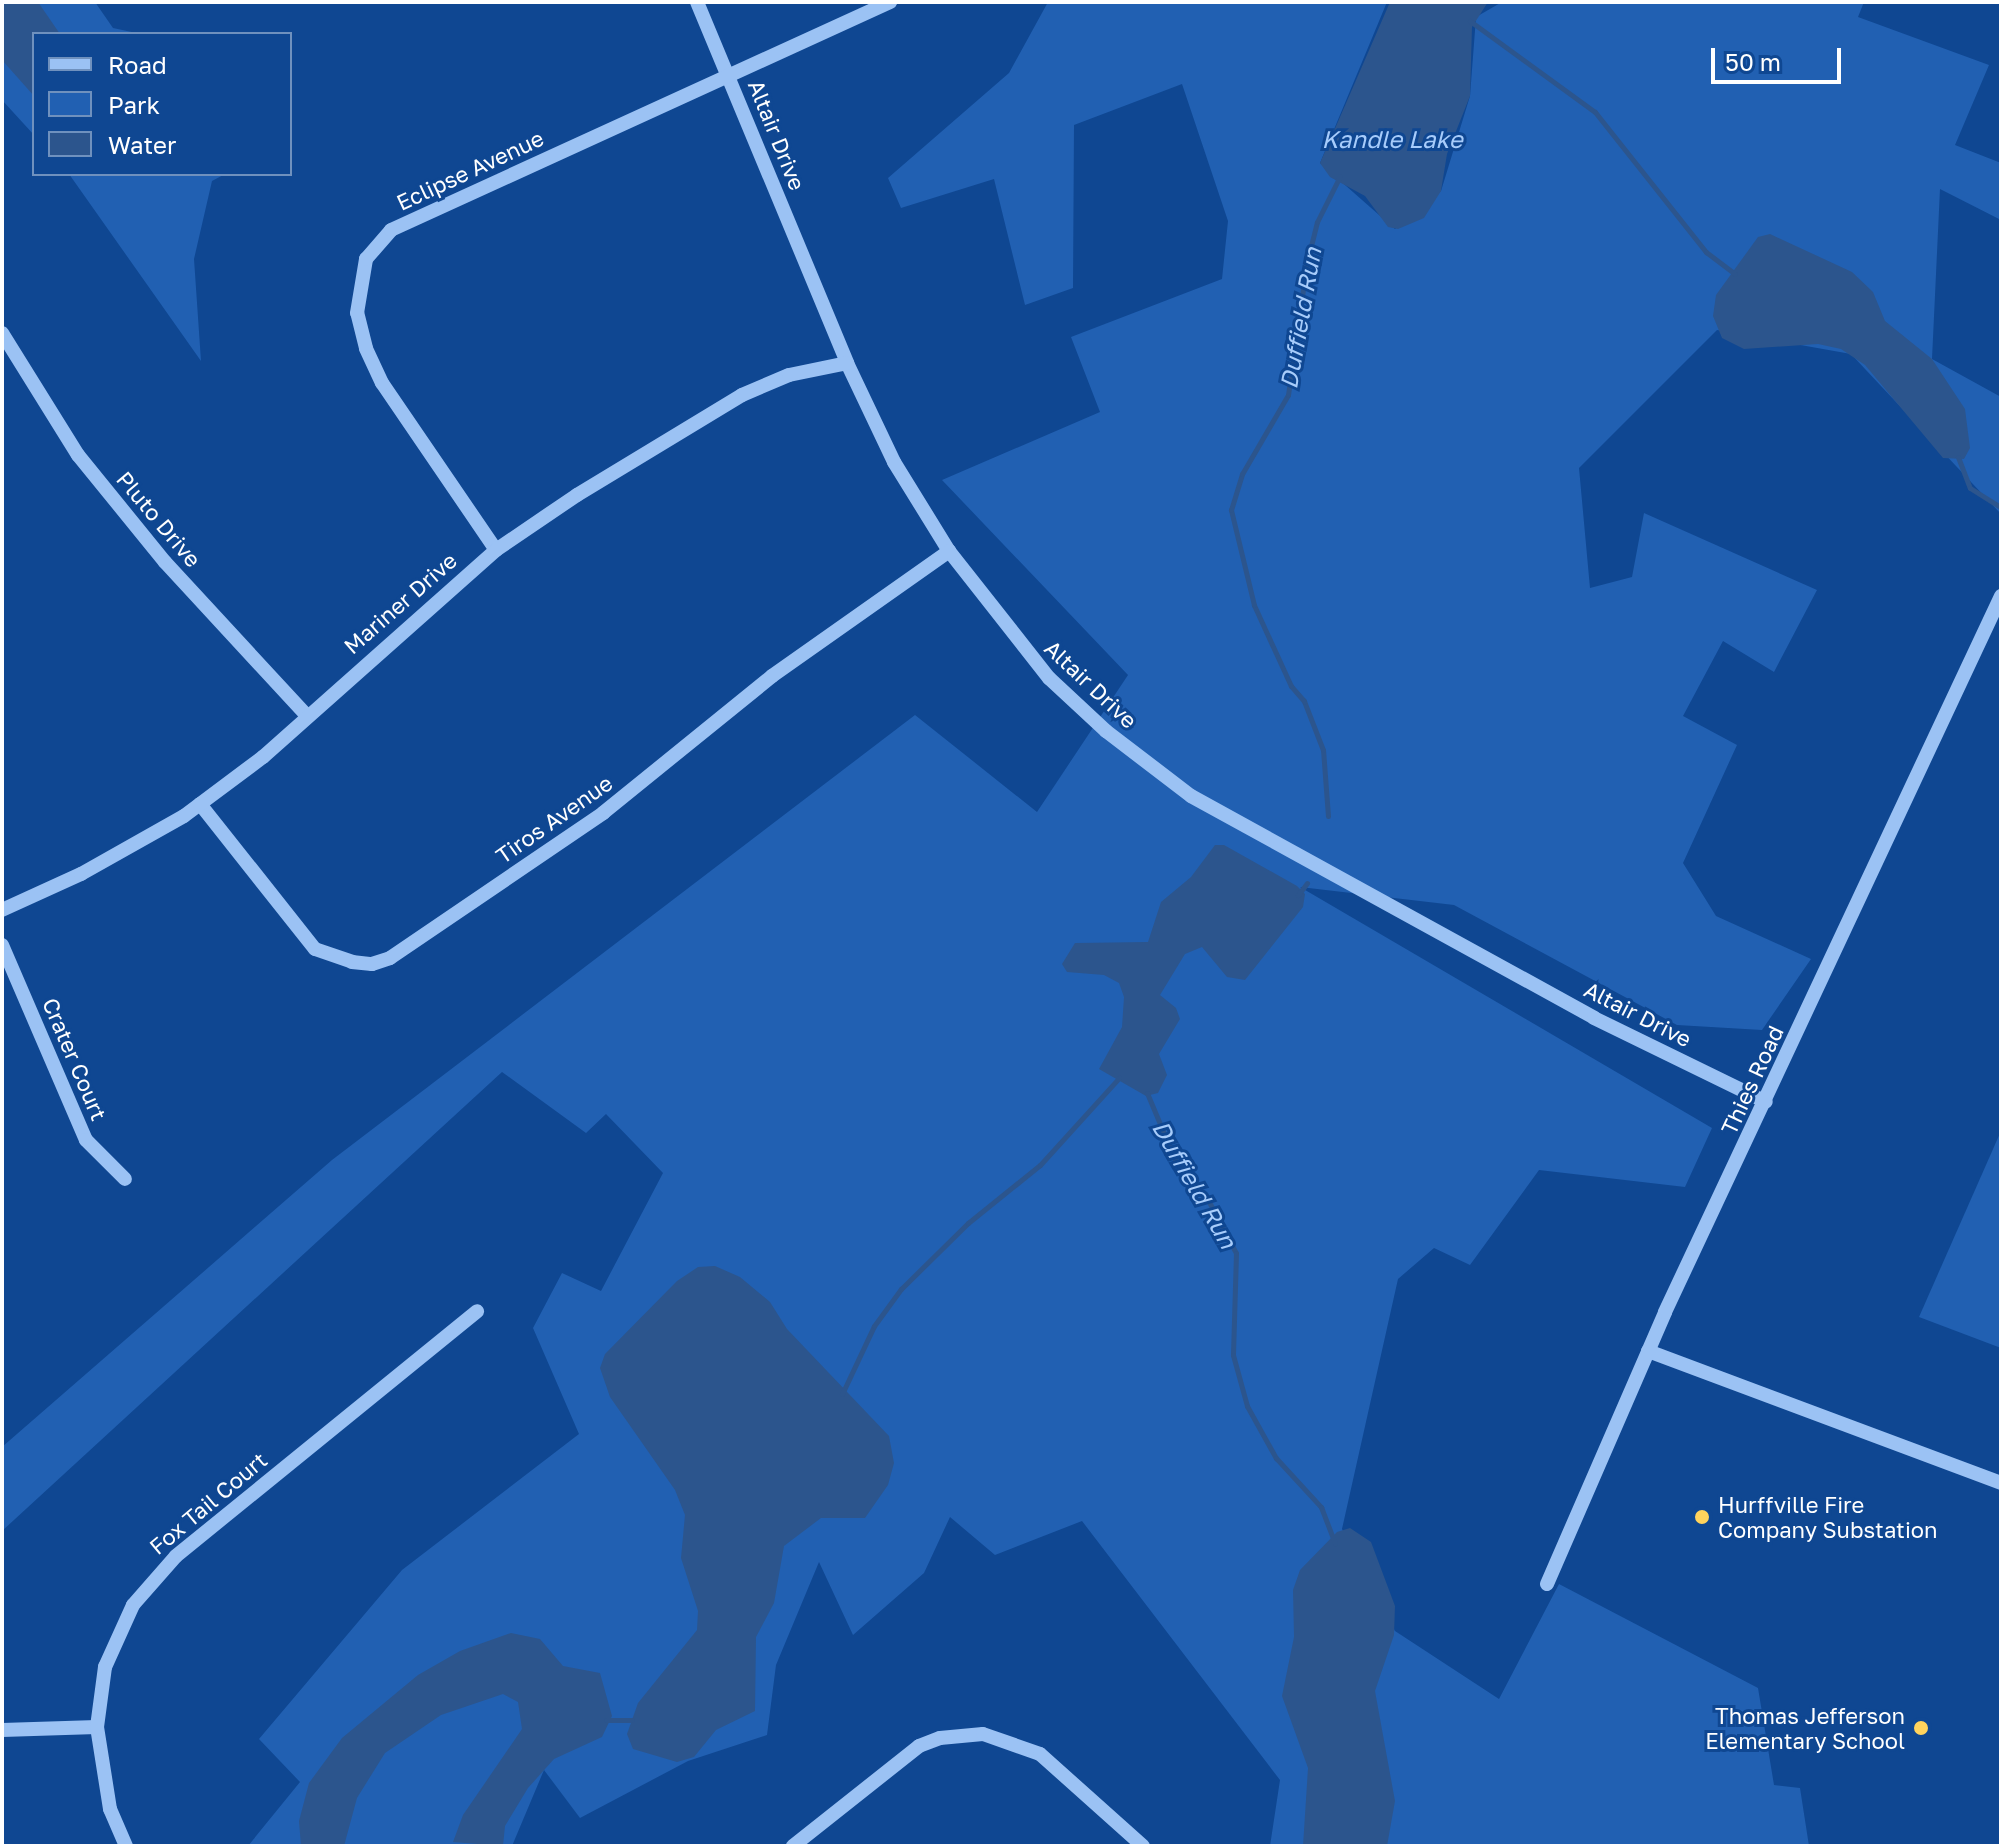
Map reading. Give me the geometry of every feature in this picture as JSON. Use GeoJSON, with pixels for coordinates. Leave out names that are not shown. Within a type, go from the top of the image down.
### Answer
{"type":"FeatureCollection","features":[{"type":"Feature","properties":{"kind":"street","name":"Altair Drive"},"geometry":{"type":"LineString","coordinates":[[697,2],[847,363],[894,462],[949,551],[1049,678],[1106,731],[1191,796],[1580,1011],[1766,1102]]}},
{"type":"Feature","properties":{"kind":"street","name":"Eclipse Avenue"},"geometry":{"type":"LineString","coordinates":[[496,550],[382,383],[366,348],[357,313],[366,259],[391,230],[890,2]]}},
{"type":"Feature","properties":{"kind":"street","name":"Pluto Drive"},"geometry":{"type":"LineString","coordinates":[[2,333],[78,455],[165,562],[306,715]]}},
{"type":"Feature","properties":{"kind":"street","name":"Mariner Drive"},"geometry":{"type":"LineString","coordinates":[[2,910],[133,847],[200,804],[263,757],[306,715],[496,550],[742,395],[789,375],[847,363]]}},
{"type":"Feature","properties":{"kind":"street","name":"Tiros Avenue"},"geometry":{"type":"LineString","coordinates":[[200,804],[315,949],[362,963],[390,958],[603,813],[764,682],[949,551]]}},
{"type":"Feature","properties":{"kind":"street","name":"Thies Road"},"geometry":{"type":"LineString","coordinates":[[1547,1584],[1648,1351],[2001,596]]}},
{"type":"Feature","properties":{"kind":"street","name":"Crater Court"},"geometry":{"type":"LineString","coordinates":[[2,945],[86,1140],[125,1179]]}},
{"type":"Feature","properties":{"kind":"street","name":"Fox Tail Court"},"geometry":{"type":"LineString","coordinates":[[126,1846],[107,1799],[97,1727],[112,1644],[153,1579],[477,1311]]}},
{"type":"Feature","properties":{"kind":"street"},"geometry":{"type":"LineString","coordinates":[[1648,1351],[2001,1483]]}},
{"type":"Feature","properties":{"kind":"street"},"geometry":{"type":"LineString","coordinates":[[2,1730],[97,1727]]}},
{"type":"Feature","properties":{"kind":"street"},"geometry":{"type":"LineString","coordinates":[[793,1846],[919,1746],[940,1738],[983,1734],[1040,1754],[1143,1846]]}},
{"type":"Feature","properties":{"kind":"green space"},"geometry":{"type":"Polygon","coordinates":[[[2,2],[95,2],[113,28],[132,32],[32,32],[32,133],[2,100],[2,2]]]}},
{"type":"Feature","properties":{"kind":"green space"},"geometry":{"type":"Polygon","coordinates":[[[1048,2],[1387,2],[1320,163],[1395,229],[1441,191],[1470,96],[1476,17],[1502,2],[1864,2],[1858,17],[1989,65],[1955,145],[2001,163],[2001,220],[1940,189],[1932,359],[2001,397],[2001,514],[1851,354],[1717,330],[1579,468],[1590,588],[1632,577],[1644,513],[1817,590],[1774,672],[1723,641],[1683,716],[1737,745],[1683,863],[1716,916],[1811,959],[1762,1030],[1677,1025],[1454,905],[1300,887],[1712,1128],[1685,1187],[1539,1170],[1470,1265],[1434,1248],[1398,1279],[1342,1529],[1395,1631],[1499,1699],[1559,1584],[1758,1688],[1774,1785],[1800,1788],[1809,1846],[1270,1846],[1280,1780],[1082,1521],[995,1555],[950,1517],[924,1573],[853,1635],[819,1562],[776,1665],[767,1735],[688,1761],[580,1818],[544,1770],[512,1846],[248,1846],[300,1782],[259,1739],[402,1570],[579,1434],[533,1328],[562,1273],[601,1291],[663,1173],[606,1114],[586,1133],[502,1072],[2,1531],[2,1447],[332,1160],[915,715],[1037,812],[1128,675],[942,480],[1100,412],[1071,337],[1222,279],[1228,221],[1182,84],[1074,125],[1073,288],[1025,305],[994,179],[901,208],[888,178],[1009,73],[1048,2]]]}},
{"type":"Feature","properties":{"kind":"green space"},"geometry":{"type":"Polygon","coordinates":[[[70,176],[221,176],[212,181],[194,259],[201,361],[70,176]]]}},
{"type":"Feature","properties":{"kind":"green space"},"geometry":{"type":"Polygon","coordinates":[[[2001,1131],[2001,1348],[1919,1317],[2001,1131]]]}},
{"type":"Feature","properties":{"kind":"water"},"geometry":{"type":"Polygon","coordinates":[[[2,2],[38,2],[59,32],[32,32],[32,94],[2,60],[2,2]]]}},
{"type":"Feature","properties":{"kind":"water","name":"Kandle Lake"},"geometry":{"type":"Polygon","coordinates":[[[1390,2],[1488,2],[1472,27],[1470,96],[1447,154],[1441,191],[1424,218],[1398,229],[1388,227],[1365,196],[1330,177],[1320,163],[1390,2]]]}},
{"type":"Feature","properties":{"kind":"water"},"geometry":{"type":"Polygon","coordinates":[[[1770,234],[1852,272],[1873,292],[1885,321],[1932,359],[1965,409],[1970,448],[1964,459],[1943,458],[1865,365],[1841,349],[1818,344],[1744,349],[1722,338],[1713,316],[1716,295],[1758,237],[1770,234]]]}},
{"type":"Feature","properties":{"kind":"water"},"geometry":{"type":"Polygon","coordinates":[[[1215,845],[1224,845],[1297,886],[1305,894],[1303,907],[1245,980],[1227,977],[1202,947],[1185,954],[1160,995],[1176,1008],[1180,1019],[1159,1054],[1167,1075],[1158,1093],[1146,1096],[1099,1069],[1122,1027],[1124,997],[1119,983],[1104,975],[1067,972],[1062,964],[1075,943],[1148,942],[1161,902],[1191,877],[1215,845]]]}},
{"type":"Feature","properties":{"kind":"water"},"geometry":{"type":"Polygon","coordinates":[[[715,1266],[740,1277],[770,1302],[787,1329],[889,1436],[894,1463],[888,1485],[865,1518],[821,1518],[784,1546],[774,1603],[756,1637],[755,1711],[716,1730],[694,1757],[677,1762],[633,1749],[627,1734],[638,1703],[697,1630],[698,1611],[681,1558],[685,1515],[675,1490],[610,1397],[600,1368],[605,1354],[677,1281],[698,1267],[715,1266]]]}},
{"type":"Feature","properties":{"kind":"water"},"geometry":{"type":"Polygon","coordinates":[[[1350,1528],[1371,1542],[1395,1606],[1394,1635],[1375,1691],[1395,1801],[1387,1846],[1303,1846],[1308,1768],[1282,1696],[1294,1637],[1293,1590],[1300,1570],[1337,1532],[1350,1528]]]}},
{"type":"Feature","properties":{"kind":"water"},"geometry":{"type":"Polygon","coordinates":[[[511,1633],[540,1639],[563,1666],[600,1673],[612,1716],[602,1737],[554,1759],[528,1788],[505,1826],[503,1846],[453,1842],[463,1815],[522,1729],[518,1702],[503,1694],[441,1715],[385,1753],[357,1798],[344,1846],[301,1846],[299,1821],[309,1783],[342,1738],[418,1675],[460,1651],[511,1633]]]}},
{"type":"Feature","properties":{"kind":"waterway"},"geometry":{"type":"LineString","coordinates":[[1470,21],[1595,112],[1706,252],[1735,274]]}},
{"type":"Feature","properties":{"kind":"waterway","name":"Duffield Run"},"geometry":{"type":"LineString","coordinates":[[1328,816],[1323,750],[1304,701],[1291,686],[1254,605],[1231,510],[1242,474],[1288,395],[1307,262],[1317,222],[1340,176]]}},
{"type":"Feature","properties":{"kind":"waterway"},"geometry":{"type":"LineString","coordinates":[[1958,457],[1970,488],[2001,507]]}},
{"type":"Feature","properties":{"kind":"waterway","name":"Duffield Run"},"geometry":{"type":"LineString","coordinates":[[1298,895],[1307,883]]}},
{"type":"Feature","properties":{"kind":"waterway"},"geometry":{"type":"LineString","coordinates":[[842,1394],[874,1326],[901,1289],[968,1223],[1040,1165],[1119,1078]]}},
{"type":"Feature","properties":{"kind":"waterway","name":"Duffield Run"},"geometry":{"type":"LineString","coordinates":[[1147,1093],[1176,1162],[1207,1198],[1236,1253],[1233,1355],[1247,1406],[1276,1458],[1321,1507],[1335,1543]]}},
{"type":"Feature","properties":{"kind":"waterway"},"geometry":{"type":"LineString","coordinates":[[606,1720],[632,1720]]}},
{"type":"Feature","properties":{"kind":"place","name":"Hurffville Fire Company Substation"},"geometry":{"type":"Point","coordinates":[1702,1517]}},
{"type":"Feature","properties":{"kind":"place","name":"Thomas Jefferson Elementary School"},"geometry":{"type":"Point","coordinates":[1921,1728]}}]}
